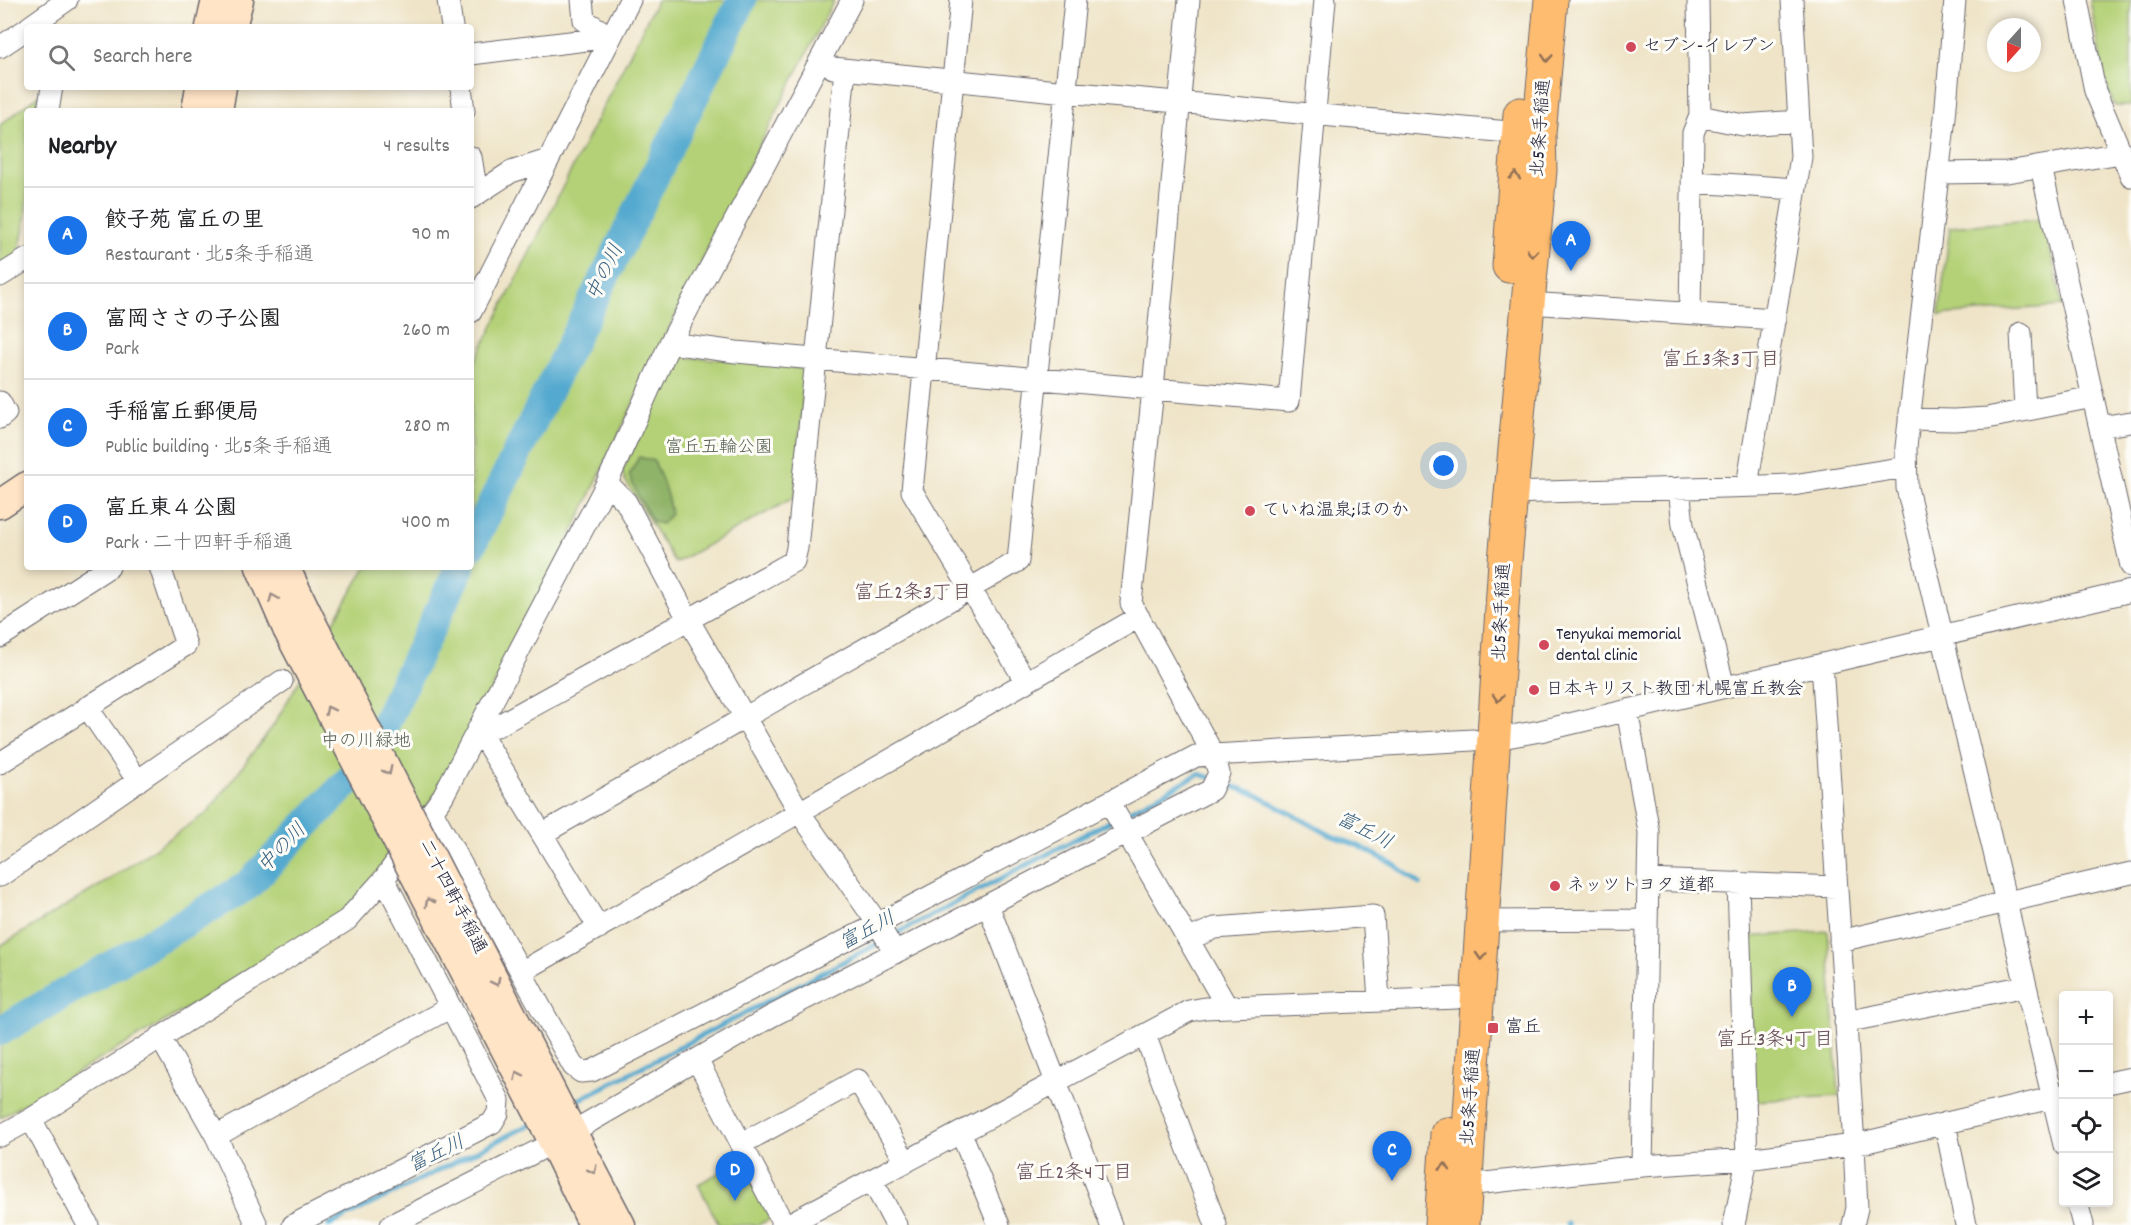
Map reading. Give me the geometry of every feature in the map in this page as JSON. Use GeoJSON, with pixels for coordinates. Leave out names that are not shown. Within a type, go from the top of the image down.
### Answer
{"type":"FeatureCollection","features":[{"type":"Feature","properties":{"kind":"highway","name":"北5条手稲通"},"geometry":{"type":"LineString","coordinates":[[1463,1225],[1483,921],[1484,740],[1529,134],[1531,0]]}},
{"type":"Feature","properties":{"kind":"highway","name":"北5条手稲通"},"geometry":{"type":"LineString","coordinates":[[1441,1225],[1457,998],[1511,493],[1540,170],[1529,134],[1551,0]]}},
{"type":"Feature","properties":{"kind":"street"},"geometry":{"type":"LineString","coordinates":[[36,24],[67,0]]}},
{"type":"Feature","properties":{"kind":"street"},"geometry":{"type":"LineString","coordinates":[[211,24],[216,0]]}},
{"type":"Feature","properties":{"kind":"street"},"geometry":{"type":"LineString","coordinates":[[233,24],[239,0]]}},
{"type":"Feature","properties":{"kind":"street"},"geometry":{"type":"LineString","coordinates":[[448,0],[452,24]]}},
{"type":"Feature","properties":{"kind":"street"},"geometry":{"type":"LineString","coordinates":[[582,0],[584,20],[611,37]]}},
{"type":"Feature","properties":{"kind":"street"},"geometry":{"type":"LineString","coordinates":[[474,306],[630,0]]}},
{"type":"Feature","properties":{"kind":"street"},"geometry":{"type":"LineString","coordinates":[[0,1136],[31,1119],[347,920],[384,879],[443,796],[607,483],[670,343],[852,0]]}},
{"type":"Feature","properties":{"kind":"street"},"geometry":{"type":"LineString","coordinates":[[961,0],[912,491],[1026,682]]}},
{"type":"Feature","properties":{"kind":"street"},"geometry":{"type":"LineString","coordinates":[[542,834],[1018,561],[1075,0]]}},
{"type":"Feature","properties":{"kind":"street"},"geometry":{"type":"LineString","coordinates":[[1189,0],[1131,603],[1215,772]]}},
{"type":"Feature","properties":{"kind":"street"},"geometry":{"type":"LineString","coordinates":[[670,343],[735,352],[1289,401],[1325,0]]}},
{"type":"Feature","properties":{"kind":"street"},"geometry":{"type":"LineString","coordinates":[[1690,313],[1694,182],[1693,133],[1700,116],[1698,0]]}},
{"type":"Feature","properties":{"kind":"street"},"geometry":{"type":"LineString","coordinates":[[1747,486],[1801,157],[1792,0]]}},
{"type":"Feature","properties":{"kind":"street"},"geometry":{"type":"LineString","coordinates":[[1466,1185],[1642,1166],[1747,1159],[1854,1145],[2058,1096],[2026,986],[1907,488],[1906,447],[1938,173],[1955,0]]}},
{"type":"Feature","properties":{"kind":"street"},"geometry":{"type":"LineString","coordinates":[[2077,0],[2095,91],[2131,176]]}},
{"type":"Feature","properties":{"kind":"street"},"geometry":{"type":"LineString","coordinates":[[0,47],[24,33]]}},
{"type":"Feature","properties":{"kind":"street"},"geometry":{"type":"LineString","coordinates":[[474,54],[611,37]]}},
{"type":"Feature","properties":{"kind":"street"},"geometry":{"type":"LineString","coordinates":[[818,66],[1179,103],[1315,113],[1529,134]]}},
{"type":"Feature","properties":{"kind":"street"},"geometry":{"type":"LineString","coordinates":[[478,729],[497,726],[794,561],[845,70]]}},
{"type":"Feature","properties":{"kind":"street"},"geometry":{"type":"LineString","coordinates":[[48,108],[52,90]]}},
{"type":"Feature","properties":{"kind":"street"},"geometry":{"type":"LineString","coordinates":[[196,108],[200,90]]}},
{"type":"Feature","properties":{"kind":"street"},"geometry":{"type":"LineString","coordinates":[[218,108],[222,90]]}},
{"type":"Feature","properties":{"kind":"street"},"geometry":{"type":"LineString","coordinates":[[461,90],[464,108]]}},
{"type":"Feature","properties":{"kind":"street"},"geometry":{"type":"LineString","coordinates":[[1700,116],[1743,125],[1799,121]]}},
{"type":"Feature","properties":{"kind":"street"},"geometry":{"type":"LineString","coordinates":[[1938,173],[2007,172],[2121,153]]}},
{"type":"Feature","properties":{"kind":"street"},"geometry":{"type":"LineString","coordinates":[[475,195],[511,172],[548,160]]}},
{"type":"Feature","properties":{"kind":"street"},"geometry":{"type":"LineString","coordinates":[[2042,167],[2131,566]]}},
{"type":"Feature","properties":{"kind":"street"},"geometry":{"type":"LineString","coordinates":[[474,175],[475,195]]}},
{"type":"Feature","properties":{"kind":"street"},"geometry":{"type":"LineString","coordinates":[[1694,182],[1796,189]]}},
{"type":"Feature","properties":{"kind":"street"},"geometry":{"type":"LineString","coordinates":[[0,276],[24,261]]}},
{"type":"Feature","properties":{"kind":"street"},"geometry":{"type":"LineString","coordinates":[[1528,303],[1775,319]]}},
{"type":"Feature","properties":{"kind":"street"},"geometry":{"type":"LineString","coordinates":[[2021,333],[2025,410]]}},
{"type":"Feature","properties":{"kind":"street"},"geometry":{"type":"LineString","coordinates":[[1909,419],[1987,418],[2093,397]]}},
{"type":"Feature","properties":{"kind":"street"},"geometry":{"type":"LineString","coordinates":[[0,402],[6,413],[0,418]]}},
{"type":"Feature","properties":{"kind":"street"},"geometry":{"type":"LineString","coordinates":[[2100,428],[2131,422]]}},
{"type":"Feature","properties":{"kind":"street"},"geometry":{"type":"LineString","coordinates":[[1511,493],[1793,485],[1906,467]]}},
{"type":"Feature","properties":{"kind":"street"},"geometry":{"type":"LineString","coordinates":[[607,483],[626,502],[688,619],[800,813],[886,938]]}},
{"type":"Feature","properties":{"kind":"street"},"geometry":{"type":"LineString","coordinates":[[0,504],[24,488]]}},
{"type":"Feature","properties":{"kind":"street"},"geometry":{"type":"LineString","coordinates":[[1678,488],[1683,525],[1724,687]]}},
{"type":"Feature","properties":{"kind":"street"},"geometry":{"type":"LineString","coordinates":[[0,637],[104,570]]}},
{"type":"Feature","properties":{"kind":"street"},"geometry":{"type":"LineString","coordinates":[[0,763],[186,645],[161,570]]}},
{"type":"Feature","properties":{"kind":"street","name":"二十四軒手稲通"},"geometry":{"type":"LineString","coordinates":[[262,570],[300,627],[559,1130],[621,1225]]}},
{"type":"Feature","properties":{"kind":"street","name":"二十四軒手稲通"},"geometry":{"type":"LineString","coordinates":[[286,570],[300,627]]}},
{"type":"Feature","properties":{"kind":"street"},"geometry":{"type":"LineString","coordinates":[[432,811],[573,1066],[581,1072],[592,1071],[886,938],[1118,817],[1215,772],[1484,740],[1627,710],[2131,591]]}},
{"type":"Feature","properties":{"kind":"street"},"geometry":{"type":"LineString","coordinates":[[521,972],[1139,617]]}},
{"type":"Feature","properties":{"kind":"street"},"geometry":{"type":"LineString","coordinates":[[1822,664],[1854,1145],[1857,1208],[1853,1225]]}},
{"type":"Feature","properties":{"kind":"street"},"geometry":{"type":"LineString","coordinates":[[0,876],[282,681]]}},
{"type":"Feature","properties":{"kind":"street"},"geometry":{"type":"LineString","coordinates":[[87,707],[138,781]]}},
{"type":"Feature","properties":{"kind":"street"},"geometry":{"type":"LineString","coordinates":[[1627,710],[1649,832],[1642,1166]]}},
{"type":"Feature","properties":{"kind":"street"},"geometry":{"type":"LineString","coordinates":[[478,729],[599,928]]}},
{"type":"Feature","properties":{"kind":"street"},"geometry":{"type":"LineString","coordinates":[[391,1225],[559,1130],[697,1060],[770,1017],[886,938],[988,905],[1118,817],[1196,756],[1215,772]]}},
{"type":"Feature","properties":{"kind":"street"},"geometry":{"type":"LineString","coordinates":[[1118,817],[1227,1007]]}},
{"type":"Feature","properties":{"kind":"street"},"geometry":{"type":"LineString","coordinates":[[1840,941],[2131,873]]}},
{"type":"Feature","properties":{"kind":"street"},"geometry":{"type":"LineString","coordinates":[[293,1225],[492,1123],[498,1113],[499,1100],[384,879]]}},
{"type":"Feature","properties":{"kind":"street"},"geometry":{"type":"LineString","coordinates":[[1648,880],[1836,887]]}},
{"type":"Feature","properties":{"kind":"street"},"geometry":{"type":"LineString","coordinates":[[1734,1225],[1747,1159],[1738,883]]}},
{"type":"Feature","properties":{"kind":"street"},"geometry":{"type":"LineString","coordinates":[[988,905],[1111,1225]]}},
{"type":"Feature","properties":{"kind":"street"},"geometry":{"type":"LineString","coordinates":[[1189,939],[1215,928],[1373,916],[1379,1000]]}},
{"type":"Feature","properties":{"kind":"street"},"geometry":{"type":"LineString","coordinates":[[1483,921],[1647,920]]}},
{"type":"Feature","properties":{"kind":"street"},"geometry":{"type":"LineString","coordinates":[[1845,1022],[2026,986]]}},
{"type":"Feature","properties":{"kind":"street"},"geometry":{"type":"LineString","coordinates":[[697,1060],[785,1225],[1189,1011],[1227,1007],[1457,998]]}},
{"type":"Feature","properties":{"kind":"street"},"geometry":{"type":"LineString","coordinates":[[216,1136],[450,1007]]}},
{"type":"Feature","properties":{"kind":"street"},"geometry":{"type":"LineString","coordinates":[[1145,1035],[1216,1225]]}},
{"type":"Feature","properties":{"kind":"street"},"geometry":{"type":"LineString","coordinates":[[160,1037],[216,1136],[258,1225]]}},
{"type":"Feature","properties":{"kind":"street"},"geometry":{"type":"LineString","coordinates":[[2113,1082],[2131,1078]]}},
{"type":"Feature","properties":{"kind":"street"},"geometry":{"type":"LineString","coordinates":[[741,1144],[858,1080],[906,1162]]}},
{"type":"Feature","properties":{"kind":"street"},"geometry":{"type":"LineString","coordinates":[[31,1119],[88,1225]]}},
{"type":"Feature","properties":{"kind":"street"},"geometry":{"type":"LineString","coordinates":[[1945,1123],[1965,1225]]}},
{"type":"Feature","properties":{"kind":"street","name":"二十四軒手稲通"},"geometry":{"type":"LineString","coordinates":[[559,1130],[593,1225]]}},
{"type":"Feature","properties":{"kind":"street"},"geometry":{"type":"LineString","coordinates":[[961,1133],[999,1225]]}},
{"type":"Feature","properties":{"kind":"street"},"geometry":{"type":"LineString","coordinates":[[872,1180],[896,1225]]}},
{"type":"Feature","properties":{"kind":"street"},"geometry":{"type":"LineString","coordinates":[[2078,1207],[2083,1225]]}},
{"type":"Feature","properties":{"kind":"green space","name":"中の川緑地"},"geometry":{"type":"Polygon","coordinates":[[[657,0],[834,0],[734,195],[561,557],[438,791],[350,909],[0,1118],[0,946],[104,883],[208,812],[273,726],[364,570],[474,570],[474,363],[657,0]]]}},
{"type":"Feature","properties":{"kind":"green space"},"geometry":{"type":"Polygon","coordinates":[[[2090,0],[2131,0],[2131,106],[2115,106],[2105,83],[2090,0]]]}},
{"type":"Feature","properties":{"kind":"green space"},"geometry":{"type":"Polygon","coordinates":[[[39,95],[37,108],[24,108],[24,227],[14,259],[0,268],[0,125],[39,95]]]}},
{"type":"Feature","properties":{"kind":"green space"},"geometry":{"type":"Polygon","coordinates":[[[2043,219],[2063,306],[1939,315],[1950,227],[2043,219]]]}},
{"type":"Feature","properties":{"kind":"green space","name":"富丘五輪公園"},"geometry":{"type":"Polygon","coordinates":[[[676,357],[735,360],[804,369],[805,373],[795,497],[675,563],[622,472],[676,357]]]}},
{"type":"Feature","properties":{"kind":"green space"},"geometry":{"type":"Polygon","coordinates":[[[639,457],[654,461],[664,487],[671,514],[662,524],[653,522],[629,475],[639,457]]]}},
{"type":"Feature","properties":{"kind":"green space"},"geometry":{"type":"Polygon","coordinates":[[[1828,931],[1839,1096],[1753,1101],[1748,937],[1828,931]]]}},
{"type":"Feature","properties":{"kind":"green space"},"geometry":{"type":"Polygon","coordinates":[[[741,1161],[772,1218],[758,1225],[719,1225],[698,1184],[741,1161]]]}},
{"type":"Feature","properties":{"kind":"waterway","name":"中の川"},"geometry":{"type":"LineString","coordinates":[[474,540],[742,0]]}},
{"type":"Feature","properties":{"kind":"waterway","name":"中の川"},"geometry":{"type":"LineString","coordinates":[[0,1031],[247,886],[366,763],[459,570]]}},
{"type":"Feature","properties":{"kind":"waterway","name":"富丘川"},"geometry":{"type":"LineString","coordinates":[[1122,815],[1199,774],[1211,778]]}},
{"type":"Feature","properties":{"kind":"waterway","name":"富丘川"},"geometry":{"type":"LineString","coordinates":[[1219,782],[1253,793],[1330,835],[1359,846],[1393,864],[1420,884]]}},
{"type":"Feature","properties":{"kind":"waterway","name":"富丘川"},"geometry":{"type":"LineString","coordinates":[[892,936],[1114,819]]}},
{"type":"Feature","properties":{"kind":"waterway","name":"富丘川"},"geometry":{"type":"LineString","coordinates":[[567,1106],[883,941]]}},
{"type":"Feature","properties":{"kind":"waterway","name":"富丘川"},"geometry":{"type":"LineString","coordinates":[[329,1225],[535,1122]]}},
{"type":"Feature","properties":{"kind":"place","name":"セブン-イレブン"},"geometry":{"type":"Point","coordinates":[1631,47]}},
{"type":"Feature","properties":{"kind":"place","name":"餃子苑 富丘の里"},"geometry":{"type":"Point","coordinates":[1571,271]}},
{"type":"Feature","properties":{"kind":"place","name":"ていね温泉;ほのか"},"geometry":{"type":"Point","coordinates":[1250,511]}},
{"type":"Feature","properties":{"kind":"place","name":"Tenyukai memorial dental clinic"},"geometry":{"type":"Point","coordinates":[1544,645]}},
{"type":"Feature","properties":{"kind":"place","name":"日本キリスト教団 札幌富丘教会"},"geometry":{"type":"Point","coordinates":[1534,690]}},
{"type":"Feature","properties":{"kind":"place","name":"ネッツトヨタ 道都"},"geometry":{"type":"Point","coordinates":[1555,886]}},
{"type":"Feature","properties":{"kind":"place","name":"富岡ささの子公園"},"geometry":{"type":"Point","coordinates":[1792,1017]}},
{"type":"Feature","properties":{"kind":"place","name":"富丘"},"geometry":{"type":"Point","coordinates":[1493,1028]}},
{"type":"Feature","properties":{"kind":"place","name":"手稲富丘郵便局"},"geometry":{"type":"Point","coordinates":[1392,1181]}},
{"type":"Feature","properties":{"kind":"place","name":"富丘東４公園"},"geometry":{"type":"Point","coordinates":[735,1201]}},
{"type":"Feature","properties":{"kind":"district","name":"富丘3条3丁目"},"geometry":{"type":"Point","coordinates":[1721,361]}},
{"type":"Feature","properties":{"kind":"district","name":"富丘2条3丁目"},"geometry":{"type":"Point","coordinates":[913,594]}},
{"type":"Feature","properties":{"kind":"district","name":"富丘3条4丁目"},"geometry":{"type":"Point","coordinates":[1775,1041]}},
{"type":"Feature","properties":{"kind":"district","name":"富丘2条4丁目"},"geometry":{"type":"Point","coordinates":[1074,1174]}}]}
